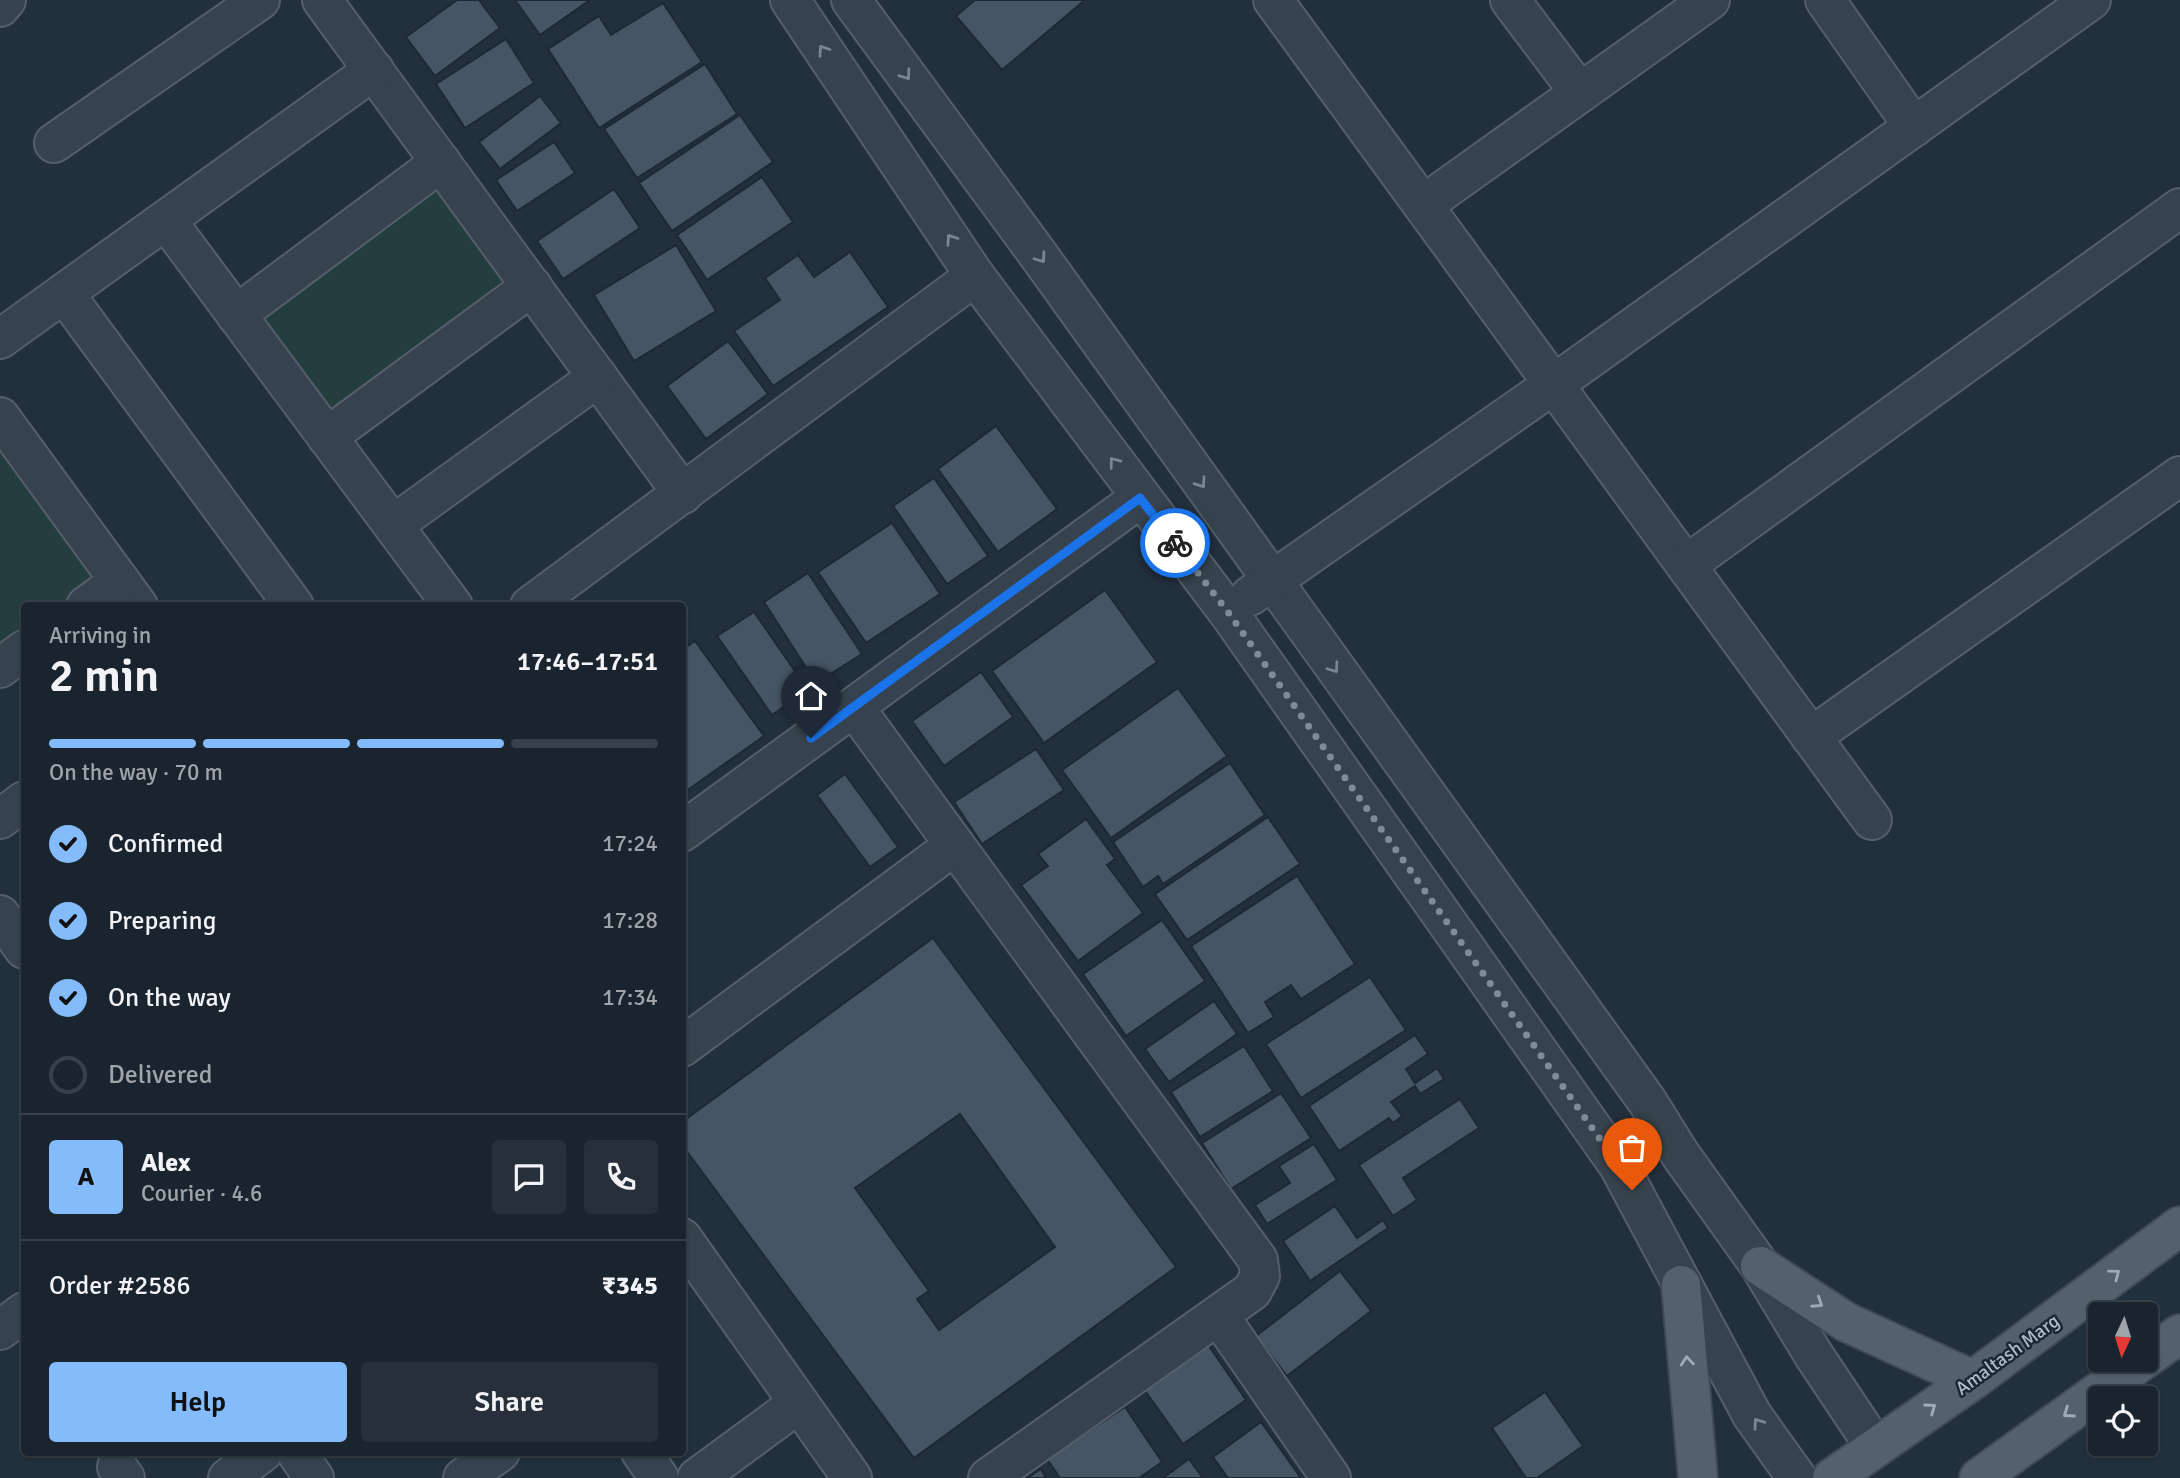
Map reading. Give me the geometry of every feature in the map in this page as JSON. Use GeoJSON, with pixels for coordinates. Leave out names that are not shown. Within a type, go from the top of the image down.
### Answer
{"type":"FeatureCollection","features":[{"type":"Feature","properties":{"kind":"main road","name":"Amaltash Marg"},"geometry":{"type":"LineString","coordinates":[[1832,1478],[1973,1380],[2180,1226]]}},
{"type":"Feature","properties":{"kind":"main road"},"geometry":{"type":"LineString","coordinates":[[1760,1266],[1846,1321],[1973,1380]]}},
{"type":"Feature","properties":{"kind":"main road"},"geometry":{"type":"LineString","coordinates":[[1682,1285],[1698,1478]]}},
{"type":"Feature","properties":{"kind":"main road"},"geometry":{"type":"LineString","coordinates":[[2158,1349],[2180,1334]]}},
{"type":"Feature","properties":{"kind":"main road"},"geometry":{"type":"LineString","coordinates":[[1979,1478],[2126,1372]]}},
{"type":"Feature","properties":{"kind":"main road"},"geometry":{"type":"LineString","coordinates":[[2023,1478],[2032,1439]]}},
{"type":"Feature","properties":{"kind":"street"},"geometry":{"type":"LineString","coordinates":[[0,7],[6,0]]}},
{"type":"Feature","properties":{"kind":"street"},"geometry":{"type":"LineString","coordinates":[[54,143],[260,0]]}},
{"type":"Feature","properties":{"kind":"street"},"geometry":{"type":"LineString","coordinates":[[323,0],[683,494]]}},
{"type":"Feature","properties":{"kind":"street"},"geometry":{"type":"LineString","coordinates":[[790,0],[975,276],[1228,612],[1619,1166],[1752,1415],[1797,1478]]}},
{"type":"Feature","properties":{"kind":"street"},"geometry":{"type":"LineString","coordinates":[[851,0],[1647,1101],[1680,1154],[1760,1266],[1813,1354],[1875,1447]]}},
{"type":"Feature","properties":{"kind":"street"},"geometry":{"type":"LineString","coordinates":[[1273,0],[1872,820]]}},
{"type":"Feature","properties":{"kind":"street"},"geometry":{"type":"LineString","coordinates":[[1510,0],[1580,93]]}},
{"type":"Feature","properties":{"kind":"street"},"geometry":{"type":"LineString","coordinates":[[1423,205],[1710,0]]}},
{"type":"Feature","properties":{"kind":"street"},"geometry":{"type":"LineString","coordinates":[[1825,0],[1914,127]]}},
{"type":"Feature","properties":{"kind":"street"},"geometry":{"type":"LineString","coordinates":[[1228,612],[1554,384],[2091,0]]}},
{"type":"Feature","properties":{"kind":"street"},"geometry":{"type":"LineString","coordinates":[[0,339],[374,70]]}},
{"type":"Feature","properties":{"kind":"street"},"geometry":{"type":"LineString","coordinates":[[236,315],[441,162]]}},
{"type":"Feature","properties":{"kind":"street"},"geometry":{"type":"LineString","coordinates":[[1686,565],[2180,208]]}},
{"type":"Feature","properties":{"kind":"street"},"geometry":{"type":"LineString","coordinates":[[166,220],[450,602]]}},
{"type":"Feature","properties":{"kind":"street"},"geometry":{"type":"LineString","coordinates":[[535,602],[975,276]]}},
{"type":"Feature","properties":{"kind":"street"},"geometry":{"type":"LineString","coordinates":[[327,437],[532,286]]}},
{"type":"Feature","properties":{"kind":"street"},"geometry":{"type":"LineString","coordinates":[[64,293],[291,602]]}},
{"type":"Feature","properties":{"kind":"street"},"geometry":{"type":"LineString","coordinates":[[393,525],[598,377]]}},
{"type":"Feature","properties":{"kind":"street"},"geometry":{"type":"LineString","coordinates":[[0,417],[129,593],[99,602]]}},
{"type":"Feature","properties":{"kind":"street"},"geometry":{"type":"LineString","coordinates":[[1811,737],[2180,476]]}},
{"type":"Feature","properties":{"kind":"street"},"geometry":{"type":"LineString","coordinates":[[686,829],[1140,498]]}},
{"type":"Feature","properties":{"kind":"street"},"geometry":{"type":"LineString","coordinates":[[0,668],[21,652]]}},
{"type":"Feature","properties":{"kind":"street"},"geometry":{"type":"LineString","coordinates":[[854,707],[1258,1260],[1260,1276],[1252,1291],[988,1478]]}},
{"type":"Feature","properties":{"kind":"street"},"geometry":{"type":"LineString","coordinates":[[0,819],[21,803]]}},
{"type":"Feature","properties":{"kind":"street"},"geometry":{"type":"LineString","coordinates":[[686,1044],[956,845]]}},
{"type":"Feature","properties":{"kind":"street"},"geometry":{"type":"LineString","coordinates":[[0,915],[21,945]]}},
{"type":"Feature","properties":{"kind":"street"},"geometry":{"type":"LineString","coordinates":[[686,1244],[852,1478]]}},
{"type":"Feature","properties":{"kind":"street"},"geometry":{"type":"LineString","coordinates":[[0,1330],[21,1314]]}},
{"type":"Feature","properties":{"kind":"street"},"geometry":{"type":"LineString","coordinates":[[1219,1316],[1331,1478]]}},
{"type":"Feature","properties":{"kind":"street"},"geometry":{"type":"LineString","coordinates":[[697,1478],[799,1403]]}},
{"type":"Feature","properties":{"kind":"street"},"geometry":{"type":"LineString","coordinates":[[228,1478],[257,1456]]}},
{"type":"Feature","properties":{"kind":"street"},"geometry":{"type":"LineString","coordinates":[[299,1456],[314,1478]]}},
{"type":"Feature","properties":{"kind":"street"},"geometry":{"type":"LineString","coordinates":[[463,1478],[494,1456]]}},
{"type":"Feature","properties":{"kind":"street"},"geometry":{"type":"LineString","coordinates":[[644,1456],[659,1478]]}},
{"type":"Feature","properties":{"kind":"green space"},"geometry":{"type":"Polygon","coordinates":[[[438,187],[509,283],[333,412],[262,316],[438,187]]]}},
{"type":"Feature","properties":{"kind":"green space"},"geometry":{"type":"Polygon","coordinates":[[[0,446],[98,579],[65,602],[21,602],[21,634],[0,649],[0,446]]]}},
{"type":"Feature","properties":{"kind":"building"},"geometry":{"type":"Polygon","coordinates":[[[457,0],[479,0],[500,28],[435,76],[406,37],[457,0]]]}},
{"type":"Feature","properties":{"kind":"building"},"geometry":{"type":"Polygon","coordinates":[[[515,0],[590,0],[540,35],[515,0]]]}},
{"type":"Feature","properties":{"kind":"building"},"geometry":{"type":"Polygon","coordinates":[[[975,0],[1085,0],[1002,70],[956,16],[975,0]]]}},
{"type":"Feature","properties":{"kind":"building"},"geometry":{"type":"Polygon","coordinates":[[[663,3],[702,62],[599,128],[548,49],[599,16],[611,35],[663,3]]]}},
{"type":"Feature","properties":{"kind":"building"},"geometry":{"type":"Polygon","coordinates":[[[506,39],[534,83],[465,128],[436,84],[506,39]]]}},
{"type":"Feature","properties":{"kind":"building"},"geometry":{"type":"Polygon","coordinates":[[[705,64],[737,114],[637,178],[604,129],[705,64]]]}},
{"type":"Feature","properties":{"kind":"building"},"geometry":{"type":"Polygon","coordinates":[[[540,96],[561,123],[500,169],[479,142],[540,96]]]}},
{"type":"Feature","properties":{"kind":"building"},"geometry":{"type":"Polygon","coordinates":[[[740,115],[773,162],[672,231],[639,183],[740,115]]]}},
{"type":"Feature","properties":{"kind":"building"},"geometry":{"type":"Polygon","coordinates":[[[554,142],[575,173],[517,211],[496,180],[554,142]]]}},
{"type":"Feature","properties":{"kind":"building"},"geometry":{"type":"Polygon","coordinates":[[[762,177],[793,222],[707,280],[677,235],[762,177]]]}},
{"type":"Feature","properties":{"kind":"building"},"geometry":{"type":"Polygon","coordinates":[[[614,189],[640,228],[563,279],[537,241],[614,189]]]}},
{"type":"Feature","properties":{"kind":"building"},"geometry":{"type":"Polygon","coordinates":[[[676,245],[716,311],[634,361],[594,295],[676,245]]]}},
{"type":"Feature","properties":{"kind":"building"},"geometry":{"type":"Polygon","coordinates":[[[850,252],[888,307],[773,386],[734,331],[780,300],[765,278],[798,255],[814,277],[850,252]]]}},
{"type":"Feature","properties":{"kind":"building"},"geometry":{"type":"Polygon","coordinates":[[[728,341],[768,394],[706,439],[667,386],[728,341]]]}},
{"type":"Feature","properties":{"kind":"building"},"geometry":{"type":"Polygon","coordinates":[[[996,426],[1057,509],[998,552],[938,469],[996,426]]]}},
{"type":"Feature","properties":{"kind":"building"},"geometry":{"type":"Polygon","coordinates":[[[934,478],[988,556],[947,584],[893,506],[934,478]]]}},
{"type":"Feature","properties":{"kind":"building"},"geometry":{"type":"Polygon","coordinates":[[[892,523],[940,594],[866,643],[818,572],[892,523]]]}},
{"type":"Feature","properties":{"kind":"building"},"geometry":{"type":"Polygon","coordinates":[[[808,573],[862,654],[816,683],[764,602],[808,573]]]}},
{"type":"Feature","properties":{"kind":"building"},"geometry":{"type":"Polygon","coordinates":[[[1105,590],[1157,662],[1044,743],[992,671],[1105,590]]]}},
{"type":"Feature","properties":{"kind":"building"},"geometry":{"type":"Polygon","coordinates":[[[754,612],[808,690],[772,715],[717,636],[754,612]]]}},
{"type":"Feature","properties":{"kind":"building"},"geometry":{"type":"Polygon","coordinates":[[[695,641],[764,736],[686,791],[686,647],[695,641]]]}},
{"type":"Feature","properties":{"kind":"building"},"geometry":{"type":"Polygon","coordinates":[[[981,672],[1013,717],[944,766],[912,721],[981,672]]]}},
{"type":"Feature","properties":{"kind":"building"},"geometry":{"type":"Polygon","coordinates":[[[1178,688],[1227,756],[1111,838],[1062,770],[1178,688]]]}},
{"type":"Feature","properties":{"kind":"building"},"geometry":{"type":"Polygon","coordinates":[[[1036,749],[1064,790],[982,844],[954,802],[1036,749]]]}},
{"type":"Feature","properties":{"kind":"building"},"geometry":{"type":"Polygon","coordinates":[[[1230,763],[1265,815],[1163,884],[1158,876],[1143,887],[1113,842],[1230,763]]]}},
{"type":"Feature","properties":{"kind":"building"},"geometry":{"type":"Polygon","coordinates":[[[845,774],[898,847],[870,867],[817,795],[845,774]]]}},
{"type":"Feature","properties":{"kind":"building"},"geometry":{"type":"Polygon","coordinates":[[[1268,817],[1300,864],[1187,940],[1155,894],[1268,817]]]}},
{"type":"Feature","properties":{"kind":"building"},"geometry":{"type":"Polygon","coordinates":[[[1086,819],[1115,859],[1107,865],[1143,913],[1078,961],[1021,885],[1048,866],[1038,854],[1086,819]]]}},
{"type":"Feature","properties":{"kind":"building"},"geometry":{"type":"Polygon","coordinates":[[[1297,876],[1355,964],[1301,999],[1291,985],[1265,1002],[1274,1017],[1248,1033],[1191,946],[1297,876]]]}},
{"type":"Feature","properties":{"kind":"building"},"geometry":{"type":"Polygon","coordinates":[[[1162,920],[1205,981],[1126,1036],[1083,974],[1162,920]]]}},
{"type":"Feature","properties":{"kind":"building"},"geometry":{"type":"Polygon","coordinates":[[[933,938],[1176,1267],[914,1458],[686,1150],[686,1119],[933,938]],[[960,1114],[855,1188],[929,1291],[917,1299],[939,1330],[1055,1247],[960,1114]]]}},
{"type":"Feature","properties":{"kind":"building"},"geometry":{"type":"Polygon","coordinates":[[[1370,977],[1406,1030],[1301,1098],[1266,1044],[1370,977]]]}},
{"type":"Feature","properties":{"kind":"building"},"geometry":{"type":"Polygon","coordinates":[[[1214,1001],[1237,1034],[1169,1082],[1145,1049],[1214,1001]]]}},
{"type":"Feature","properties":{"kind":"building"},"geometry":{"type":"Polygon","coordinates":[[[1415,1035],[1428,1054],[1406,1069],[1415,1083],[1437,1068],[1444,1079],[1420,1094],[1415,1086],[1391,1102],[1402,1116],[1393,1123],[1389,1118],[1339,1151],[1309,1106],[1415,1035]]]}},
{"type":"Feature","properties":{"kind":"building"},"geometry":{"type":"Polygon","coordinates":[[[1244,1046],[1273,1091],[1200,1137],[1171,1092],[1244,1046]]]}},
{"type":"Feature","properties":{"kind":"building"},"geometry":{"type":"Polygon","coordinates":[[[1281,1093],[1311,1138],[1231,1189],[1202,1143],[1281,1093]]]}},
{"type":"Feature","properties":{"kind":"building"},"geometry":{"type":"Polygon","coordinates":[[[1460,1099],[1479,1128],[1403,1178],[1417,1200],[1393,1216],[1359,1165],[1460,1099]]]}},
{"type":"Feature","properties":{"kind":"building"},"geometry":{"type":"Polygon","coordinates":[[[1314,1144],[1337,1180],[1267,1224],[1255,1205],[1290,1183],[1279,1166],[1314,1144]]]}},
{"type":"Feature","properties":{"kind":"building"},"geometry":{"type":"Polygon","coordinates":[[[1335,1206],[1357,1238],[1383,1220],[1388,1228],[1310,1281],[1283,1241],[1335,1206]]]}},
{"type":"Feature","properties":{"kind":"building"},"geometry":{"type":"Polygon","coordinates":[[[1340,1271],[1371,1311],[1287,1376],[1256,1336],[1340,1271]]]}},
{"type":"Feature","properties":{"kind":"building"},"geometry":{"type":"Polygon","coordinates":[[[1207,1343],[1246,1400],[1183,1444],[1143,1388],[1207,1343]]]}},
{"type":"Feature","properties":{"kind":"building"},"geometry":{"type":"Polygon","coordinates":[[[1545,1392],[1583,1446],[1537,1478],[1526,1478],[1492,1428],[1545,1392]]]}},
{"type":"Feature","properties":{"kind":"building"},"geometry":{"type":"Polygon","coordinates":[[[1125,1407],[1162,1462],[1139,1478],[1060,1478],[1047,1459],[1125,1407]]]}},
{"type":"Feature","properties":{"kind":"building"},"geometry":{"type":"Polygon","coordinates":[[[1261,1422],[1301,1478],[1228,1478],[1213,1457],[1261,1422]]]}},
{"type":"Feature","properties":{"kind":"building"},"geometry":{"type":"Polygon","coordinates":[[[1189,1459],[1203,1478],[1163,1478],[1189,1459]]]}},
{"type":"Feature","properties":{"kind":"building"},"geometry":{"type":"Polygon","coordinates":[[[1041,1469],[1046,1478],[1027,1478],[1041,1469]]]}},
{"type":"Feature","properties":{"kind":"way so far"},"geometry":{"type":"LineString","coordinates":[[1175,543],[1228,612],[1619,1166],[1632,1190]]}},
{"type":"Feature","properties":{"kind":"route"},"geometry":{"type":"LineString","coordinates":[[811,738],[1140,498],[1175,543]]}}]}
